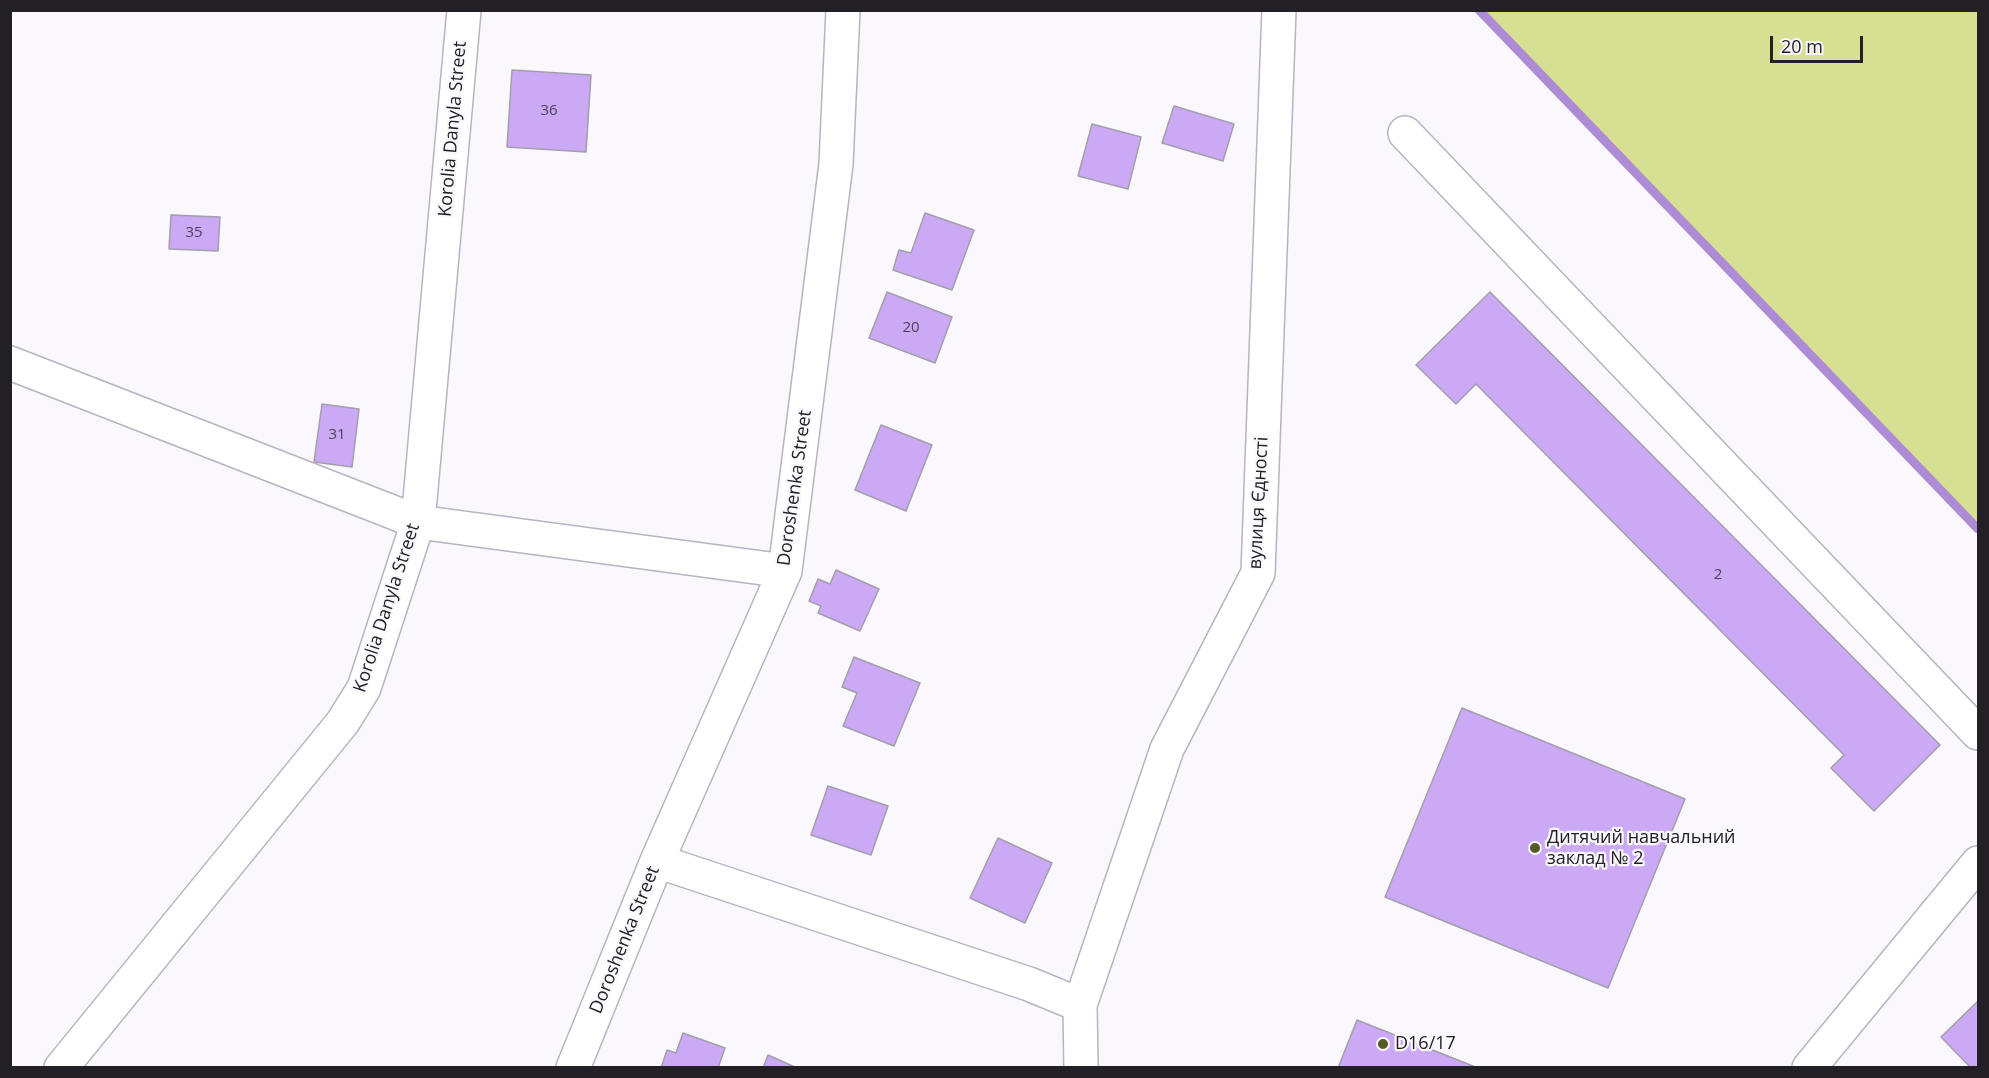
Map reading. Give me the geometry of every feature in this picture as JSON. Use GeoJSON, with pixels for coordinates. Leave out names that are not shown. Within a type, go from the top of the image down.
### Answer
{"type":"FeatureCollection","features":[{"type":"Feature","properties":{"kind":"street","name":"Korolia Danyla Street"},"geometry":{"type":"LineString","coordinates":[[61,1068],[343,722],[364,688],[418,522],[464,10]]}},
{"type":"Feature","properties":{"kind":"street","name":"Doroshenka Street"},"geometry":{"type":"LineString","coordinates":[[573,1068],[657,861],[785,571],[836,164],[843,10]]}},
{"type":"Feature","properties":{"kind":"street","name":"вулиця Єдності"},"geometry":{"type":"LineString","coordinates":[[1081,1068],[1080,1005],[1167,749],[1258,573],[1280,10]]}},
{"type":"Feature","properties":{"kind":"street"},"geometry":{"type":"LineString","coordinates":[[1405,133],[1978,733]]}},
{"type":"Feature","properties":{"kind":"street"},"geometry":{"type":"LineString","coordinates":[[10,363],[418,522],[785,571]]}},
{"type":"Feature","properties":{"kind":"street"},"geometry":{"type":"LineString","coordinates":[[657,861],[1029,984],[1080,1005]]}},
{"type":"Feature","properties":{"kind":"street"},"geometry":{"type":"LineString","coordinates":[[1809,1068],[1978,863]]}},
{"type":"Feature","properties":{"kind":"green space"},"geometry":{"type":"Polygon","coordinates":[[[1479,11],[1978,11],[1978,529],[1479,11]]]}},
{"type":"Feature","properties":{"kind":"building"},"geometry":{"type":"Polygon","coordinates":[[[512,70],[591,75],[586,152],[507,147],[512,70]]]}},
{"type":"Feature","properties":{"kind":"building"},"geometry":{"type":"Polygon","coordinates":[[[1174,106],[1234,124],[1223,161],[1162,143],[1174,106]]]}},
{"type":"Feature","properties":{"kind":"building"},"geometry":{"type":"Polygon","coordinates":[[[1092,124],[1141,137],[1128,189],[1078,176],[1092,124]]]}},
{"type":"Feature","properties":{"kind":"building"},"geometry":{"type":"Polygon","coordinates":[[[925,213],[974,230],[952,290],[893,270],[899,250],[911,253],[925,213]]]}},
{"type":"Feature","properties":{"kind":"building"},"geometry":{"type":"Polygon","coordinates":[[[171,215],[220,217],[218,251],[169,249],[171,215]]]}},
{"type":"Feature","properties":{"kind":"building"},"geometry":{"type":"Polygon","coordinates":[[[887,292],[952,317],[935,363],[869,338],[887,292]]]}},
{"type":"Feature","properties":{"kind":"building"},"geometry":{"type":"Polygon","coordinates":[[[1490,292],[1940,745],[1874,811],[1831,768],[1844,755],[1476,384],[1456,404],[1416,365],[1490,292]]]}},
{"type":"Feature","properties":{"kind":"building"},"geometry":{"type":"Polygon","coordinates":[[[322,404],[359,409],[352,467],[314,462],[322,404]]]}},
{"type":"Feature","properties":{"kind":"building"},"geometry":{"type":"Polygon","coordinates":[[[881,425],[932,445],[906,511],[855,490],[881,425]]]}},
{"type":"Feature","properties":{"kind":"building"},"geometry":{"type":"Polygon","coordinates":[[[836,570],[879,589],[860,631],[818,613],[821,606],[809,601],[818,579],[830,584],[836,570]]]}},
{"type":"Feature","properties":{"kind":"building"},"geometry":{"type":"Polygon","coordinates":[[[854,657],[920,683],[894,746],[843,726],[857,693],[842,687],[854,657]]]}},
{"type":"Feature","properties":{"kind":"building","name":"Дитячий навчальний заклад № 2"},"geometry":{"type":"Polygon","coordinates":[[[1462,708],[1685,799],[1608,988],[1385,897],[1462,708]]]}},
{"type":"Feature","properties":{"kind":"building"},"geometry":{"type":"Polygon","coordinates":[[[828,786],[888,806],[871,855],[811,835],[828,786]]]}},
{"type":"Feature","properties":{"kind":"building"},"geometry":{"type":"Polygon","coordinates":[[[998,838],[1052,863],[1025,923],[970,898],[998,838]]]}},
{"type":"Feature","properties":{"kind":"building"},"geometry":{"type":"Polygon","coordinates":[[[1978,1001],[1978,1068],[1971,1068],[1941,1037],[1978,1001]]]}},
{"type":"Feature","properties":{"kind":"building","name":"D16/17"},"geometry":{"type":"Polygon","coordinates":[[[1357,1020],[1478,1068],[1338,1068],[1357,1020]]]}},
{"type":"Feature","properties":{"kind":"building"},"geometry":{"type":"Polygon","coordinates":[[[683,1033],[725,1048],[718,1068],[661,1068],[667,1050],[676,1053],[683,1033]]]}},
{"type":"Feature","properties":{"kind":"building"},"geometry":{"type":"Polygon","coordinates":[[[768,1055],[797,1068],[763,1068],[768,1055]]]}},
{"type":"Feature","properties":{"kind":"waterway"},"geometry":{"type":"LineString","coordinates":[[1479,10],[1978,529]]}},
{"type":"Feature","properties":{"kind":"place","name":"Дитячий навчальний заклад № 2"},"geometry":{"type":"Point","coordinates":[1535,848]}},
{"type":"Feature","properties":{"kind":"place","name":"D16/17"},"geometry":{"type":"Point","coordinates":[1383,1044]}}]}
